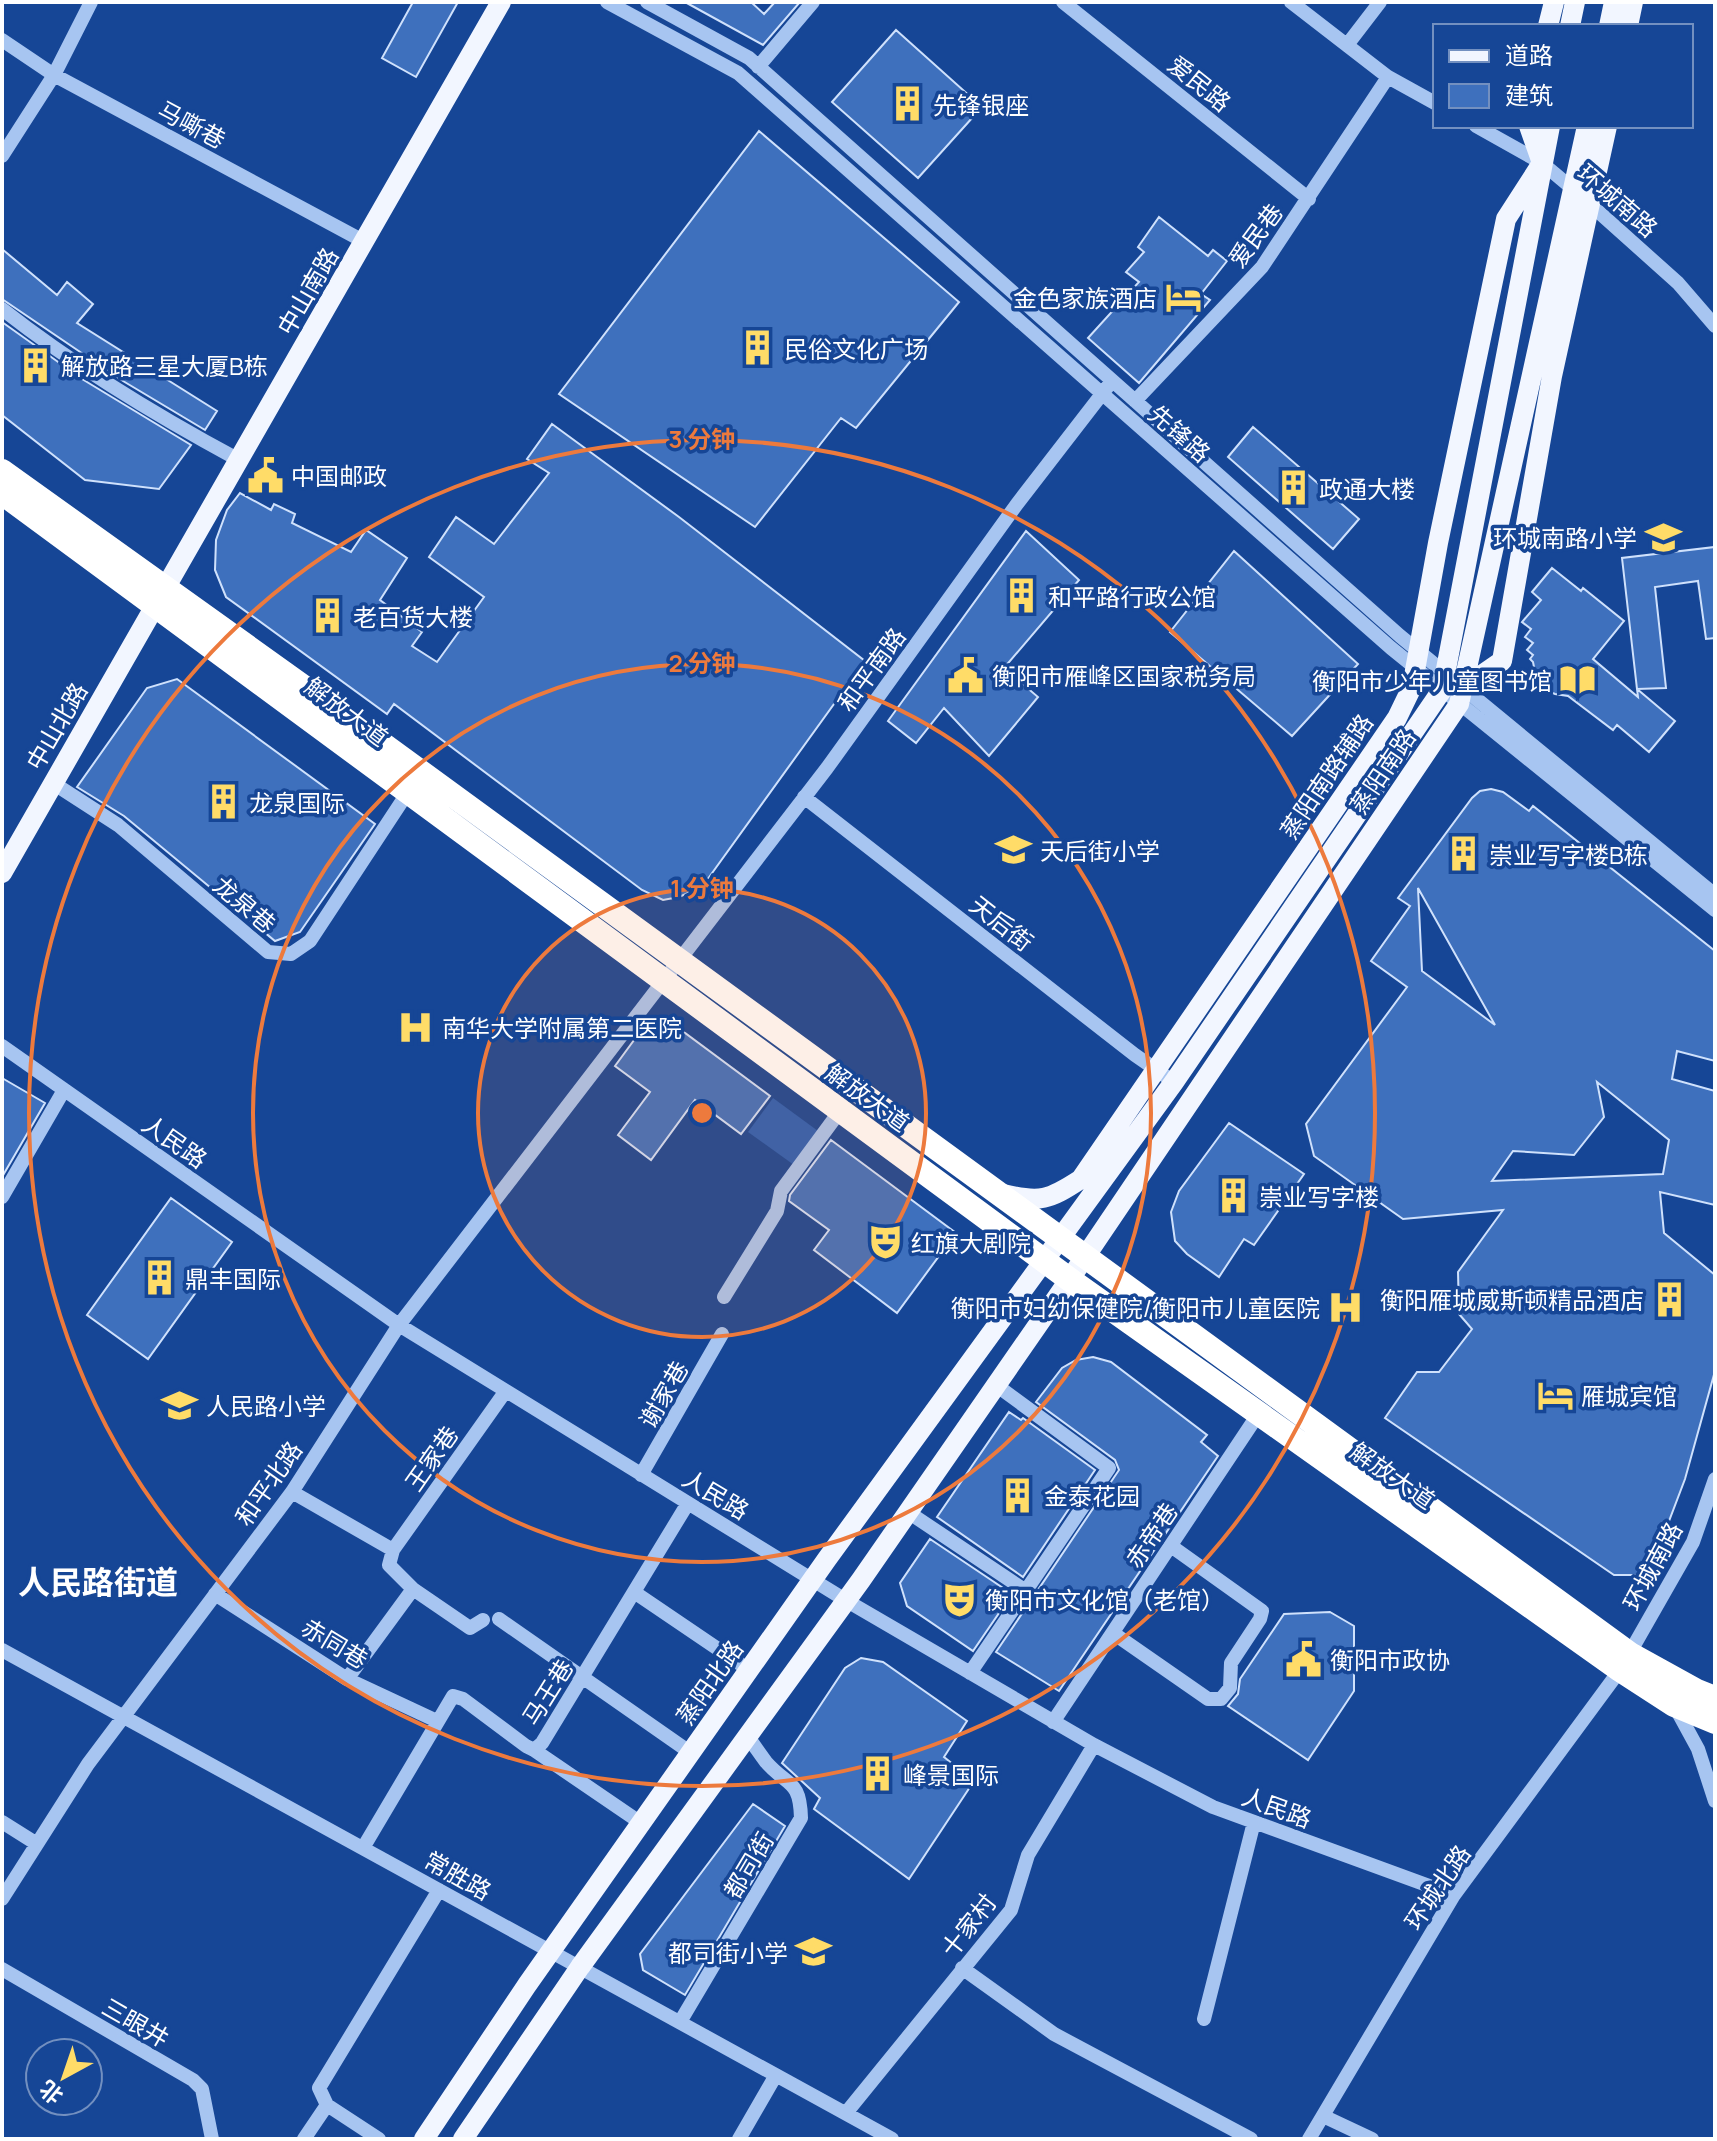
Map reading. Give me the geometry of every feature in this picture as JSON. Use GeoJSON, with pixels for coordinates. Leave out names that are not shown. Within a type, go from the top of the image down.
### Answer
{"type":"FeatureCollection","features":[{"type":"Feature","properties":{"kind":"highway","name":"解放大道"},"geometry":{"type":"LineString","coordinates":[[2,471],[408,792],[1069,1279],[1259,1413],[1625,1662],[1715,1698]]}},
{"type":"Feature","properties":{"kind":"highway","name":"解放大道"},"geometry":{"type":"LineString","coordinates":[[2,493],[160,596],[678,960],[1060,1238],[1625,1662],[1674,1705],[1715,1722]]}},
{"type":"Feature","properties":{"kind":"main road","name":"中山南路"},"geometry":{"type":"LineString","coordinates":[[160,596],[501,2]]}},
{"type":"Feature","properties":{"kind":"main road"},"geometry":{"type":"LineString","coordinates":[[1548,24],[1554,2]]}},
{"type":"Feature","properties":{"kind":"main road"},"geometry":{"type":"LineString","coordinates":[[1570,24],[1575,2]]}},
{"type":"Feature","properties":{"kind":"main road"},"geometry":{"type":"LineString","coordinates":[[1609,24],[1614,2]]}},
{"type":"Feature","properties":{"kind":"main road"},"geometry":{"type":"LineString","coordinates":[[1628,24],[1633,2]]}},
{"type":"Feature","properties":{"kind":"main road"},"geometry":{"type":"LineString","coordinates":[[1530,128],[1542,163]]}},
{"type":"Feature","properties":{"kind":"main road","name":"蒸阳南路"},"geometry":{"type":"LineString","coordinates":[[1044,1259],[1174,1082],[1444,682],[1550,128]]}},
{"type":"Feature","properties":{"kind":"main road","name":"蒸阳南路"},"geometry":{"type":"LineString","coordinates":[[1069,1279],[1461,696],[1587,128]]}},
{"type":"Feature","properties":{"kind":"main road"},"geometry":{"type":"LineString","coordinates":[[1461,696],[1502,661],[1552,376],[1607,128]]}},
{"type":"Feature","properties":{"kind":"main road","name":"蒸阳南路辅路"},"geometry":{"type":"LineString","coordinates":[[997,1192],[1035,1201],[1081,1179],[1397,718],[1412,687],[1438,543],[1506,219],[1542,163]]}},
{"type":"Feature","properties":{"kind":"main road","name":"中山北路"},"geometry":{"type":"LineString","coordinates":[[3,869],[160,596]]}},
{"type":"Feature","properties":{"kind":"main road","name":"蒸阳北路"},"geometry":{"type":"LineString","coordinates":[[424,2139],[641,1823],[1044,1259]]}},
{"type":"Feature","properties":{"kind":"main road"},"geometry":{"type":"LineString","coordinates":[[463,2139],[580,1967],[847,1601],[1069,1279]]}},
{"type":"Feature","properties":{"kind":"street"},"geometry":{"type":"LineString","coordinates":[[2,156],[54,75],[91,2]]}},
{"type":"Feature","properties":{"kind":"street","name":"先锋路"},"geometry":{"type":"LineString","coordinates":[[607,2],[738,73],[1102,394],[1715,910]]}},
{"type":"Feature","properties":{"kind":"street","name":"先锋路"},"geometry":{"type":"LineString","coordinates":[[647,2],[749,58],[1135,401],[1417,660]]}},
{"type":"Feature","properties":{"kind":"street"},"geometry":{"type":"LineString","coordinates":[[758,67],[813,2]]}},
{"type":"Feature","properties":{"kind":"street","name":"爱民路"},"geometry":{"type":"LineString","coordinates":[[1063,2],[1309,199]]}},
{"type":"Feature","properties":{"kind":"street"},"geometry":{"type":"LineString","coordinates":[[1291,2],[1388,77],[1433,102]]}},
{"type":"Feature","properties":{"kind":"street"},"geometry":{"type":"LineString","coordinates":[[1347,45],[1380,2]]}},
{"type":"Feature","properties":{"kind":"street","name":"马嘶巷"},"geometry":{"type":"LineString","coordinates":[[2,40],[54,75],[365,242]]}},
{"type":"Feature","properties":{"kind":"street","name":"爱民巷"},"geometry":{"type":"LineString","coordinates":[[1135,401],[1262,267],[1388,77]]}},
{"type":"Feature","properties":{"kind":"street","name":"环城南路"},"geometry":{"type":"LineString","coordinates":[[1480,128],[1542,163],[1573,189],[1678,283],[1715,326]]}},
{"type":"Feature","properties":{"kind":"street"},"geometry":{"type":"LineString","coordinates":[[2,309],[38,337],[169,422],[239,460]]}},
{"type":"Feature","properties":{"kind":"street","name":"和平南路"},"geometry":{"type":"LineString","coordinates":[[663,980],[804,797],[1017,504],[1112,381]]}},
{"type":"Feature","properties":{"kind":"street","name":"先锋路"},"geometry":{"type":"LineString","coordinates":[[1461,696],[1715,895]]}},
{"type":"Feature","properties":{"kind":"street","name":"龙泉巷"},"geometry":{"type":"LineString","coordinates":[[53,783],[118,825],[268,952],[291,954],[310,941],[408,792]]}},
{"type":"Feature","properties":{"kind":"street","name":"天后街"},"geometry":{"type":"LineString","coordinates":[[804,797],[1135,1055],[1174,1082]]}},
{"type":"Feature","properties":{"kind":"street","name":"和平北路"},"geometry":{"type":"LineString","coordinates":[[2,1899],[88,1764],[292,1492],[399,1325],[663,980]]}},
{"type":"Feature","properties":{"kind":"street","name":"人民路"},"geometry":{"type":"LineString","coordinates":[[2,1046],[399,1325],[847,1601],[1053,1722],[1213,1807],[1454,1895]]}},
{"type":"Feature","properties":{"kind":"street"},"geometry":{"type":"LineString","coordinates":[[2,1197],[64,1090]]}},
{"type":"Feature","properties":{"kind":"street"},"geometry":{"type":"LineString","coordinates":[[724,1297],[777,1211],[781,1191],[840,1111]]}},
{"type":"Feature","properties":{"kind":"street","name":"谢家巷"},"geometry":{"type":"LineString","coordinates":[[641,1475],[722,1334]]}},
{"type":"Feature","properties":{"kind":"street"},"geometry":{"type":"LineString","coordinates":[[970,1673],[1109,1468],[996,1385]]}},
{"type":"Feature","properties":{"kind":"street","name":"王家巷"},"geometry":{"type":"LineString","coordinates":[[393,1550],[505,1392]]}},
{"type":"Feature","properties":{"kind":"street","name":"赤帝巷"},"geometry":{"type":"LineString","coordinates":[[1053,1722],[1259,1413]]}},
{"type":"Feature","properties":{"kind":"street","name":"环城南路"},"geometry":{"type":"LineString","coordinates":[[1625,1662],[1693,1542],[1715,1479]]}},
{"type":"Feature","properties":{"kind":"street"},"geometry":{"type":"LineString","coordinates":[[292,1492],[393,1550],[389,1565],[413,1589],[470,1628],[483,1620]]}},
{"type":"Feature","properties":{"kind":"street","name":"马王巷"},"geometry":{"type":"LineString","coordinates":[[363,1848],[453,1696],[463,1699],[526,1746],[534,1750],[542,1743],[688,1503]]}},
{"type":"Feature","properties":{"kind":"street"},"geometry":{"type":"LineString","coordinates":[[908,1512],[1026,1591]]}},
{"type":"Feature","properties":{"kind":"street"},"geometry":{"type":"LineString","coordinates":[[1113,1633],[1208,1699],[1221,1699],[1230,1688],[1231,1663],[1262,1611],[1171,1546]]}},
{"type":"Feature","properties":{"kind":"street"},"geometry":{"type":"LineString","coordinates":[[347,1679],[413,1589]]}},
{"type":"Feature","properties":{"kind":"street"},"geometry":{"type":"LineString","coordinates":[[634,1592],[749,1670]]}},
{"type":"Feature","properties":{"kind":"street","name":"赤同巷"},"geometry":{"type":"LineString","coordinates":[[215,1594],[347,1679],[437,1721]]}},
{"type":"Feature","properties":{"kind":"street"},"geometry":{"type":"LineString","coordinates":[[499,1619],[691,1753]]}},
{"type":"Feature","properties":{"kind":"street","name":"常胜路"},"geometry":{"type":"LineString","coordinates":[[2,1650],[892,2139]]}},
{"type":"Feature","properties":{"kind":"street","name":"环城北路"},"geometry":{"type":"LineString","coordinates":[[1309,2139],[1454,1895],[1625,1662]]}},
{"type":"Feature","properties":{"kind":"street"},"geometry":{"type":"LineString","coordinates":[[1674,1705],[1698,1749],[1715,1801]]}},
{"type":"Feature","properties":{"kind":"street","name":"都司街"},"geometry":{"type":"LineString","coordinates":[[680,2022],[801,1818],[800,1797],[790,1781],[768,1765],[748,1737]]}},
{"type":"Feature","properties":{"kind":"street","name":"十家村"},"geometry":{"type":"LineString","coordinates":[[846,2113],[1011,1910],[1028,1855],[1094,1745]]}},
{"type":"Feature","properties":{"kind":"street"},"geometry":{"type":"LineString","coordinates":[[534,1750],[641,1823]]}},
{"type":"Feature","properties":{"kind":"street"},"geometry":{"type":"LineString","coordinates":[[2,1822],[37,1844]]}},
{"type":"Feature","properties":{"kind":"street"},"geometry":{"type":"LineString","coordinates":[[1204,2019],[1254,1822]]}},
{"type":"Feature","properties":{"kind":"street"},"geometry":{"type":"LineString","coordinates":[[379,2139],[327,2105],[319,2088],[439,1890]]}},
{"type":"Feature","properties":{"kind":"street"},"geometry":{"type":"LineString","coordinates":[[962,1968],[1054,2034],[1251,2139]]}},
{"type":"Feature","properties":{"kind":"street","name":"三眼井"},"geometry":{"type":"LineString","coordinates":[[2,1969],[193,2080],[202,2089],[212,2139]]}},
{"type":"Feature","properties":{"kind":"street"},"geometry":{"type":"LineString","coordinates":[[739,2139],[776,2075]]}},
{"type":"Feature","properties":{"kind":"street"},"geometry":{"type":"LineString","coordinates":[[304,2139],[327,2105]]}},
{"type":"Feature","properties":{"kind":"street"},"geometry":{"type":"LineString","coordinates":[[1323,2116],[1372,2139]]}},
{"type":"Feature","properties":{"kind":"shaded area"},"geometry":{"type":"Polygon","coordinates":[[[773,1098],[818,1131],[794,1165],[748,1132],[773,1098]]]}},
{"type":"Feature","properties":{"kind":"building"},"geometry":{"type":"Polygon","coordinates":[[[413,2],[458,2],[416,77],[382,58],[413,2]]]}},
{"type":"Feature","properties":{"kind":"building"},"geometry":{"type":"Polygon","coordinates":[[[685,2],[751,2],[764,14],[775,2],[800,2],[763,45],[685,2]]]}},
{"type":"Feature","properties":{"kind":"building","name":"先锋银座"},"geometry":{"type":"Polygon","coordinates":[[[896,30],[982,107],[918,178],[832,102],[896,30]]]}},
{"type":"Feature","properties":{"kind":"building","name":"民俗文化广场"},"geometry":{"type":"Polygon","coordinates":[[[759,131],[959,302],[856,428],[841,418],[755,527],[559,394],[759,131]]]}},
{"type":"Feature","properties":{"kind":"building","name":"金色家族酒店"},"geometry":{"type":"Polygon","coordinates":[[[1159,217],[1208,256],[1213,250],[1227,261],[1201,294],[1210,300],[1139,383],[1088,338],[1139,282],[1126,272],[1144,252],[1138,247],[1159,217]]]}},
{"type":"Feature","properties":{"kind":"building"},"geometry":{"type":"Polygon","coordinates":[[[2,249],[57,295],[67,282],[93,304],[77,323],[217,411],[205,430],[123,381],[2,299],[2,249]]]}},
{"type":"Feature","properties":{"kind":"building","name":"解放路三星大厦B栋"},"geometry":{"type":"Polygon","coordinates":[[[2,322],[82,379],[191,445],[159,489],[85,480],[2,415],[2,322]]]}},
{"type":"Feature","properties":{"kind":"building"},"geometry":{"type":"Polygon","coordinates":[[[552,424],[679,517],[865,661],[702,887],[679,897],[663,900],[642,890],[394,704],[387,714],[226,597],[215,570],[216,540],[227,510],[240,493],[271,510],[274,504],[295,514],[292,523],[351,552],[366,530],[407,558],[380,600],[422,632],[412,646],[437,662],[484,597],[429,557],[456,517],[494,544],[549,473],[527,459],[552,424]]]}},
{"type":"Feature","properties":{"kind":"building","name":"政通大楼"},"geometry":{"type":"Polygon","coordinates":[[[1253,427],[1359,519],[1333,549],[1228,457],[1253,427]]]}},
{"type":"Feature","properties":{"kind":"building"},"geometry":{"type":"Polygon","coordinates":[[[1026,531],[1079,580],[1004,668],[1038,697],[989,756],[944,708],[916,743],[888,721],[1026,531]]]}},
{"type":"Feature","properties":{"kind":"building"},"geometry":{"type":"Polygon","coordinates":[[[1715,547],[1715,638],[1706,639],[1698,581],[1655,587],[1666,688],[1637,689],[1622,558],[1715,547]]]}},
{"type":"Feature","properties":{"kind":"building"},"geometry":{"type":"Polygon","coordinates":[[[1234,551],[1358,664],[1292,736],[1170,632],[1234,551]]]}},
{"type":"Feature","properties":{"kind":"building","name":"衡阳市少年儿童图书馆"},"geometry":{"type":"Polygon","coordinates":[[[1552,568],[1624,621],[1593,659],[1638,697],[1637,689],[1675,721],[1649,752],[1617,725],[1613,730],[1568,696],[1546,690],[1536,677],[1530,659],[1533,655],[1527,650],[1533,643],[1525,637],[1531,629],[1522,622],[1541,600],[1532,592],[1552,568]]]}},
{"type":"Feature","properties":{"kind":"building","name":"龙泉国际"},"geometry":{"type":"Polygon","coordinates":[[[177,679],[375,824],[300,932],[275,941],[124,816],[77,787],[147,688],[177,679]]]}},
{"type":"Feature","properties":{"kind":"building"},"geometry":{"type":"Polygon","coordinates":[[[1491,789],[1503,792],[1529,811],[1533,806],[1715,951],[1715,1061],[1677,1051],[1672,1079],[1715,1091],[1715,1205],[1660,1192],[1664,1233],[1715,1275],[1715,1371],[1685,1479],[1669,1521],[1642,1575],[1614,1575],[1385,1418],[1417,1372],[1439,1372],[1472,1329],[1459,1314],[1458,1272],[1503,1210],[1403,1219],[1314,1156],[1306,1124],[1407,987],[1371,961],[1410,906],[1398,898],[1480,791],[1491,789]],[[1418,888],[1422,971],[1495,1025],[1418,888]],[[1597,1082],[1604,1117],[1574,1155],[1513,1151],[1492,1181],[1663,1174],[1669,1140],[1597,1082]]]}},
{"type":"Feature","properties":{"kind":"building"},"geometry":{"type":"Polygon","coordinates":[[[651,1025],[685,1033],[770,1096],[741,1134],[695,1100],[651,1160],[618,1135],[650,1092],[615,1066],[640,1032],[651,1025]]]}},
{"type":"Feature","properties":{"kind":"building"},"geometry":{"type":"Polygon","coordinates":[[[2,1078],[45,1103],[2,1177],[2,1078]]]}},
{"type":"Feature","properties":{"kind":"building","name":"崇业写字楼"},"geometry":{"type":"Polygon","coordinates":[[[1229,1123],[1304,1174],[1254,1245],[1244,1239],[1219,1277],[1187,1254],[1175,1241],[1171,1212],[1179,1191],[1229,1123]]]}},
{"type":"Feature","properties":{"kind":"building","name":"红旗大剧院"},"geometry":{"type":"Polygon","coordinates":[[[831,1140],[956,1233],[897,1313],[814,1250],[829,1230],[789,1201],[790,1195],[831,1140]]]}},
{"type":"Feature","properties":{"kind":"building","name":"鼎丰国际"},"geometry":{"type":"Polygon","coordinates":[[[171,1198],[232,1242],[148,1359],[87,1315],[171,1198]]]}},
{"type":"Feature","properties":{"kind":"building"},"geometry":{"type":"Polygon","coordinates":[[[1093,1357],[1111,1362],[1207,1435],[1201,1442],[1218,1456],[1059,1691],[996,1652],[1119,1470],[1115,1460],[1036,1402],[1062,1368],[1076,1360],[1093,1357]]]}},
{"type":"Feature","properties":{"kind":"building","name":"金泰花园"},"geometry":{"type":"Polygon","coordinates":[[[1009,1412],[1021,1420],[1023,1418],[1095,1470],[1023,1577],[937,1517],[1009,1412]]]}},
{"type":"Feature","properties":{"kind":"building","name":"衡阳市文化馆（老馆）"},"geometry":{"type":"Polygon","coordinates":[[[930,1539],[1012,1594],[973,1651],[907,1606],[900,1583],[930,1539]]]}},
{"type":"Feature","properties":{"kind":"building","name":"衡阳市政协"},"geometry":{"type":"Polygon","coordinates":[[[1330,1612],[1354,1626],[1354,1691],[1308,1760],[1228,1706],[1238,1694],[1240,1679],[1284,1614],[1330,1612]]]}},
{"type":"Feature","properties":{"kind":"building","name":"峰景国际"},"geometry":{"type":"Polygon","coordinates":[[[861,1658],[883,1662],[967,1721],[944,1757],[974,1781],[909,1879],[814,1809],[820,1798],[782,1763],[845,1668],[861,1658]]]}},
{"type":"Feature","properties":{"kind":"building"},"geometry":{"type":"Polygon","coordinates":[[[753,1804],[785,1826],[685,1995],[643,1970],[640,1954],[753,1804]]]}},
{"type":"Feature","properties":{"kind":"place","name":"先锋银座"},"geometry":{"type":"Point","coordinates":[907,104]}},
{"type":"Feature","properties":{"kind":"place","name":"金色家族酒店"},"geometry":{"type":"Point","coordinates":[1183,297]}},
{"type":"Feature","properties":{"kind":"place","name":"民俗文化广场"},"geometry":{"type":"Point","coordinates":[758,348]}},
{"type":"Feature","properties":{"kind":"place","name":"解放路三星大厦B栋"},"geometry":{"type":"Point","coordinates":[35,365]}},
{"type":"Feature","properties":{"kind":"place","name":"中国邮政"},"geometry":{"type":"Point","coordinates":[265,475]}},
{"type":"Feature","properties":{"kind":"place","name":"政通大楼"},"geometry":{"type":"Point","coordinates":[1293,488]}},
{"type":"Feature","properties":{"kind":"place","name":"环城南路小学"},"geometry":{"type":"Point","coordinates":[1663,537]}},
{"type":"Feature","properties":{"kind":"place","name":"和平路行政公馆"},"geometry":{"type":"Point","coordinates":[1022,596]}},
{"type":"Feature","properties":{"kind":"place","name":"老百货大楼"},"geometry":{"type":"Point","coordinates":[327,616]}},
{"type":"Feature","properties":{"kind":"place","name":"衡阳市雁峰区国家税务局"},"geometry":{"type":"Point","coordinates":[966,675]}},
{"type":"Feature","properties":{"kind":"place","name":"衡阳市少年儿童图书馆"},"geometry":{"type":"Point","coordinates":[1578,680]}},
{"type":"Feature","properties":{"kind":"place","name":"龙泉国际"},"geometry":{"type":"Point","coordinates":[223,802]}},
{"type":"Feature","properties":{"kind":"place","name":"天后街小学"},"geometry":{"type":"Point","coordinates":[1014,850]}},
{"type":"Feature","properties":{"kind":"place","name":"崇业写字楼B栋"},"geometry":{"type":"Point","coordinates":[1463,854]}},
{"type":"Feature","properties":{"kind":"place","name":"南华大学附属第二医院"},"geometry":{"type":"Point","coordinates":[416,1027]}},
{"type":"Feature","properties":{"kind":"place","name":"崇业写字楼"},"geometry":{"type":"Point","coordinates":[1233,1196]}},
{"type":"Feature","properties":{"kind":"place","name":"红旗大剧院"},"geometry":{"type":"Point","coordinates":[885,1242]}},
{"type":"Feature","properties":{"kind":"place","name":"鼎丰国际"},"geometry":{"type":"Point","coordinates":[159,1278]}},
{"type":"Feature","properties":{"kind":"place","name":"衡阳雁城威斯顿精品酒店"},"geometry":{"type":"Point","coordinates":[1670,1299]}},
{"type":"Feature","properties":{"kind":"place","name":"衡阳市妇幼保健院/衡阳市儿童医院"},"geometry":{"type":"Point","coordinates":[1346,1307]}},
{"type":"Feature","properties":{"kind":"place","name":"雁城宾馆"},"geometry":{"type":"Point","coordinates":[1555,1395]}},
{"type":"Feature","properties":{"kind":"place","name":"人民路小学"},"geometry":{"type":"Point","coordinates":[180,1405]}},
{"type":"Feature","properties":{"kind":"place","name":"金泰花园"},"geometry":{"type":"Point","coordinates":[1018,1495]}},
{"type":"Feature","properties":{"kind":"place","name":"衡阳市文化馆（老馆）"},"geometry":{"type":"Point","coordinates":[959,1599]}},
{"type":"Feature","properties":{"kind":"place","name":"衡阳市政协"},"geometry":{"type":"Point","coordinates":[1304,1659]}},
{"type":"Feature","properties":{"kind":"place","name":"峰景国际"},"geometry":{"type":"Point","coordinates":[877,1774]}},
{"type":"Feature","properties":{"kind":"place","name":"都司街小学"},"geometry":{"type":"Point","coordinates":[814,1952]}},
{"type":"Feature","properties":{"kind":"district","name":"人民路街道"},"geometry":{"type":"Point","coordinates":[98,1582]}}]}
